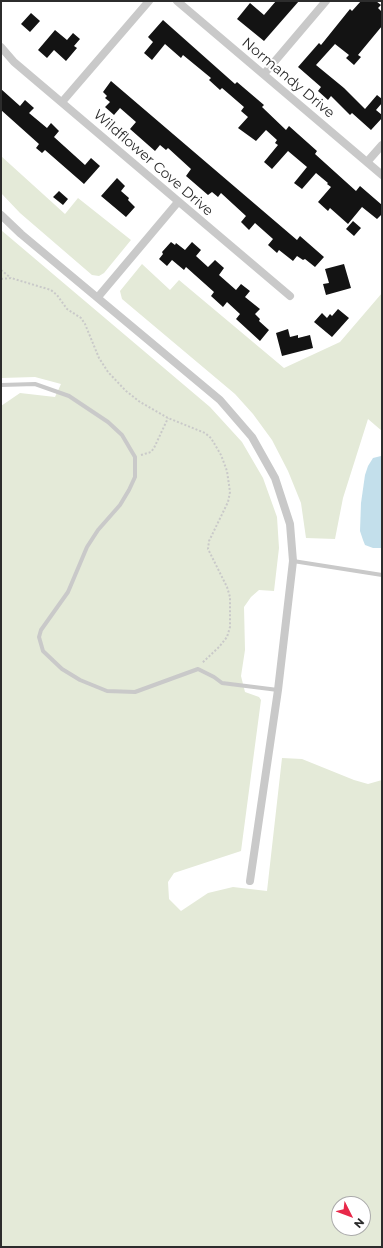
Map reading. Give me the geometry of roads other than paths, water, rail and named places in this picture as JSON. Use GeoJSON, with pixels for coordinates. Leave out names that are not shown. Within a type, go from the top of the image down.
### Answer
{"type":"FeatureCollection","features":[{"type":"Feature","properties":{"kind":"street"},"geometry":{"type":"LineString","coordinates":[[62,102],[149,1]]}},
{"type":"Feature","properties":{"kind":"street","name":"Normandy Drive"},"geometry":{"type":"LineString","coordinates":[[178,1],[382,175]]}},
{"type":"Feature","properties":{"kind":"street"},"geometry":{"type":"LineString","coordinates":[[264,74],[326,1]]}},
{"type":"Feature","properties":{"kind":"street","name":"Wildflower Cove Drive"},"geometry":{"type":"LineString","coordinates":[[1,47],[14,62],[290,296]]}},
{"type":"Feature","properties":{"kind":"street"},"geometry":{"type":"LineString","coordinates":[[367,162],[382,145]]}},
{"type":"Feature","properties":{"kind":"street"},"geometry":{"type":"LineString","coordinates":[[98,297],[178,202]]}},
{"type":"Feature","properties":{"kind":"street"},"geometry":{"type":"LineString","coordinates":[[1,215],[21,234],[220,400],[252,437],[275,478],[286,507],[290,524],[293,561],[278,690],[250,881]]}},
{"type":"Feature","properties":{"kind":"lane"},"geometry":{"type":"LineString","coordinates":[[1,385],[35,384],[69,396],[108,422],[122,435],[135,457],[135,477],[129,490],[120,505],[98,530],[88,547],[68,592],[41,630],[40,644],[43,651],[62,669],[80,680],[107,691],[135,692],[198,669],[222,683],[278,690]]}},
{"type":"Feature","properties":{"kind":"lane"},"geometry":{"type":"LineString","coordinates":[[293,561],[382,575]]}},
{"type":"Feature","properties":{"kind":"water"},"geometry":{"type":"Polygon","coordinates":[[[381,456],[382,548],[373,548],[365,545],[360,531],[361,503],[365,475],[368,466],[373,458],[381,456]]]}}]}
